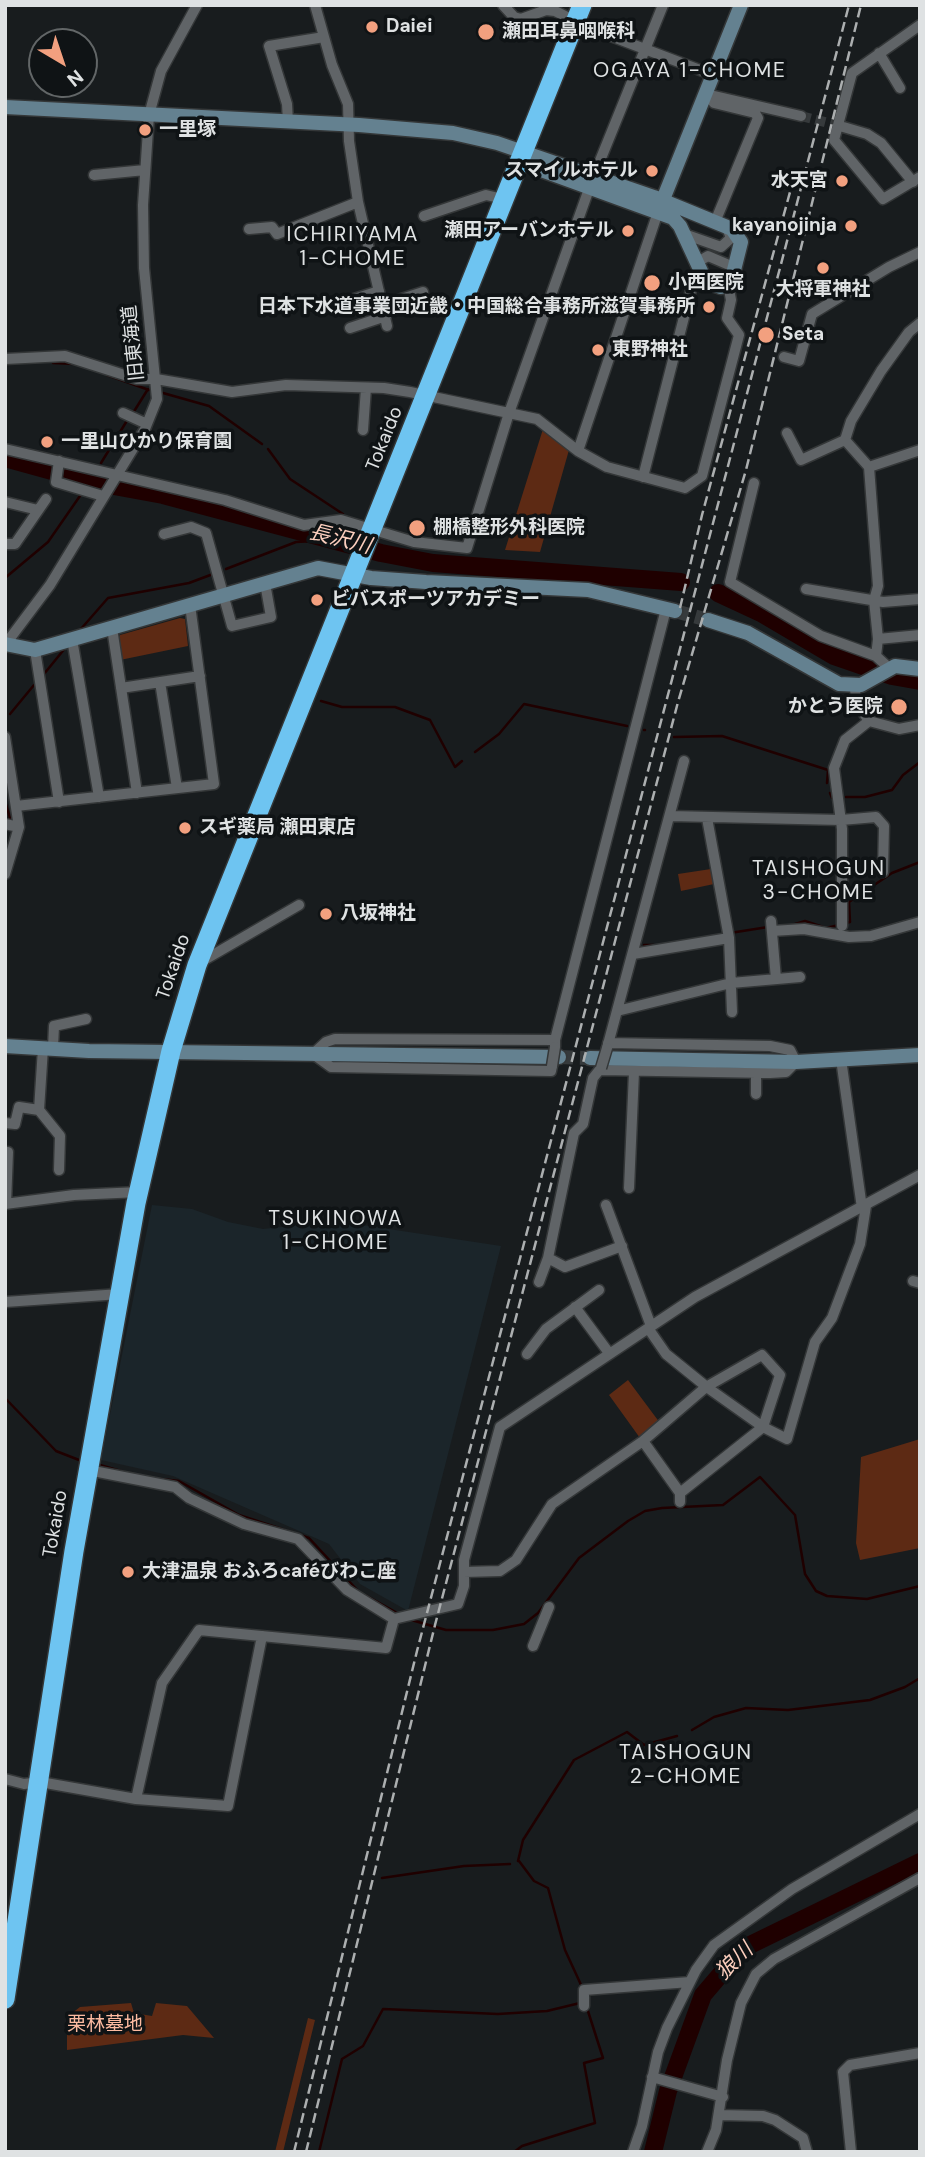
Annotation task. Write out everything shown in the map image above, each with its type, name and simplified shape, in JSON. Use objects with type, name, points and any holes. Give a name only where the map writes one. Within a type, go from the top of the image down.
[{"type":"highway","name":"Tokaido","points":[[5,1999],[8,1949],[40,1782],[88,1470],[139,1192],[171,1051],[197,965],[579,13]]},
{"type":"street","name":"旧東海道","points":[[5,644],[50,585],[147,424],[156,399],[144,268],[145,170],[149,115],[161,71],[197,5]]},
{"type":"street","points":[[315,5],[348,104],[358,202],[386,315]]},
{"type":"street","points":[[503,5],[514,17],[521,19],[546,10],[579,13],[645,49],[713,75]]},
{"type":"street","points":[[5,644],[35,650],[318,568],[365,551],[414,542],[467,548],[509,413],[591,183],[663,5]]},
{"type":"street","points":[[578,450],[660,207],[741,5]]},
{"type":"street","points":[[840,126],[867,134],[881,143],[916,179],[887,198],[881,198],[834,141],[852,73],[920,25]]},
{"type":"street","points":[[288,122],[287,104],[269,47],[324,37]]},
{"type":"street","points":[[879,54],[900,88]]},
{"type":"street","points":[[706,93],[801,116]]},
{"type":"street","points":[[706,93],[714,103],[755,113],[758,118],[720,224]]},
{"type":"street","points":[[5,107],[453,133],[498,143],[591,183],[720,224],[740,236],[736,268],[728,284],[731,300],[727,318],[739,335],[702,476],[685,488],[607,467],[578,450],[545,423],[410,392],[286,385],[232,392],[156,379],[137,379],[65,356],[5,359]]},
{"type":"street","points":[[94,175],[145,170]]},
{"type":"street","points":[[424,216],[486,195],[503,199]]},
{"type":"street","points":[[249,229],[272,227],[277,233],[358,202]]},
{"type":"street","points":[[660,207],[678,221],[699,269],[709,284],[721,287],[728,284]]},
{"type":"street","points":[[684,234],[721,247],[730,238],[720,224]]},
{"type":"street","points":[[784,357],[799,361],[813,314],[889,267],[920,252]]},
{"type":"street","points":[[643,477],[692,286],[699,269],[708,256],[736,268]]},
{"type":"street","points":[[351,300],[380,291]]},
{"type":"street","points":[[350,328],[386,315],[423,292]]},
{"type":"street","points":[[787,433],[801,460],[845,440],[851,421],[881,370],[909,332],[920,323]]},
{"type":"street","points":[[363,430],[366,388]]},
{"type":"street","points":[[123,414],[147,424]]},
{"type":"street","points":[[845,440],[869,467],[878,586],[874,600],[878,639],[876,656]]},
{"type":"street","points":[[5,449],[225,500],[304,525],[341,520],[365,551],[459,585],[588,590],[671,610],[612,817],[555,1053],[313,1054],[5,1046]]},
{"type":"street","points":[[869,467],[920,450]]},
{"type":"street","points":[[60,461],[56,482],[103,496]]},
{"type":"street","points":[[754,482],[730,582],[734,588],[821,636],[876,656],[889,667],[920,668]]},
{"type":"street","points":[[5,544],[15,544],[46,499]]},
{"type":"street","points":[[5,502],[38,510]]},
{"type":"street","points":[[164,534],[191,527],[206,533],[232,626],[271,617],[265,583]]},
{"type":"street","points":[[806,589],[874,600],[920,599]]},
{"type":"street","points":[[16,806],[214,784],[190,605]]},
{"type":"street","points":[[708,620],[748,633],[839,684],[855,687],[872,680],[889,667]]},
{"type":"street","points":[[112,628],[137,793]]},
{"type":"street","points":[[878,639],[920,635]]},
{"type":"street","points":[[72,639],[99,797]]},
{"type":"street","points":[[35,650],[59,802]]},
{"type":"street","points":[[121,688],[200,676]]},
{"type":"street","points":[[160,682],[177,788]]},
{"type":"street","points":[[855,687],[856,702],[869,721],[899,729],[920,725]]},
{"type":"street","points":[[842,922],[841,820],[834,776],[835,760],[850,734],[869,721]]},
{"type":"street","points":[[5,738],[19,827],[5,874]]},
{"type":"street","points":[[539,1282],[548,1258],[574,1133],[583,1125],[593,1078],[601,1069],[684,761]]},
{"type":"street","points":[[670,816],[841,820],[876,817],[884,826],[883,872]]},
{"type":"street","points":[[708,818],[729,934],[732,1012]]},
{"type":"street","points":[[5,824],[19,827]]},
{"type":"street","points":[[197,965],[299,905]]},
{"type":"street","points":[[776,979],[772,927],[804,929],[849,937],[871,936],[920,922]]},
{"type":"street","points":[[633,954],[729,934]]},
{"type":"street","points":[[617,1011],[731,984],[800,977]]},
{"type":"street","points":[[39,1110],[54,1026],[86,1019]]},
{"type":"street","points":[[608,1045],[770,1046],[790,1050],[796,1062]]},
{"type":"street","points":[[590,1058],[796,1062],[920,1055]]},
{"type":"street","points":[[606,1205],[650,1327],[666,1354],[706,1387],[763,1427],[788,1439],[807,1365],[816,1342],[832,1318],[860,1244],[864,1207],[841,1059]]},
{"type":"street","points":[[601,1069],[634,1072],[786,1072],[796,1062]]},
{"type":"street","points":[[629,1188],[634,1072]]},
{"type":"street","points":[[756,1073],[756,1094]]},
{"type":"street","points":[[5,1123],[15,1124],[19,1107],[39,1110],[60,1136],[59,1170]]},
{"type":"street","points":[[8,1152],[5,1203],[60,1202],[139,1192]]},
{"type":"street","points":[[88,1470],[175,1487],[189,1498],[244,1524],[298,1539],[347,1590],[398,1617],[458,1604],[464,1586],[464,1560],[500,1427],[695,1297],[920,1174]]},
{"type":"street","points":[[548,1258],[565,1267],[622,1246]]},
{"type":"street","points":[[527,1354],[545,1329],[599,1290]]},
{"type":"street","points":[[5,1302],[120,1294]]},
{"type":"street","points":[[575,1307],[609,1353]]},
{"type":"street","points":[[464,1572],[500,1571],[516,1560],[552,1504],[643,1441],[706,1387],[762,1355],[780,1375],[763,1427],[680,1498],[643,1441]]},
{"type":"street","points":[[533,1646],[549,1606]]},
{"type":"street","points":[[136,1799],[162,1683],[199,1630],[386,1648],[398,1617]]},
{"type":"street","points":[[5,1779],[24,1784],[40,1782],[136,1799],[228,1805],[262,1636]]},
{"type":"street","points":[[633,2152],[667,2028],[705,1956],[728,1934],[792,1889],[920,1814]]},
{"type":"street","points":[[707,2152],[719,2115],[727,2060],[741,2003],[756,1974],[774,1959],[920,1878]]},
{"type":"street","points":[[584,2006],[584,1990],[690,1982]]},
{"type":"street","points":[[851,2152],[843,2072],[850,2065],[920,2053]]},
{"type":"street","points":[[652,2077],[723,2097]]},
{"type":"street","points":[[719,2115],[763,2116],[775,2120],[803,2138],[807,2152]]},
{"type":"shaded area","points":[[152,1205],[192,1209],[228,1222],[263,1229],[336,1221],[501,1246],[408,1611],[360,1584],[329,1544],[173,1476],[101,1460]]},
{"type":"green space","points":[[543,429],[569,450],[540,552],[505,550]]},
{"type":"green space","points":[[180,618],[185,619],[188,646],[120,660],[117,640],[120,635]]},
{"type":"green space","points":[[711,869],[714,884],[681,891],[678,874]]},
{"type":"green space","points":[[628,1380],[660,1423],[640,1438],[609,1395]]},
{"type":"green space","points":[[920,1439],[920,1548],[860,1560],[856,1543],[861,1457]]},
{"type":"green space","name":"栗林墓地","points":[[131,2003],[134,2013],[152,2016],[156,2003],[187,2006],[214,2038],[183,2035],[67,2050],[67,2017],[80,2007]]},
{"type":"green space","points":[[308,2018],[315,2020],[283,2152],[275,2152]]},
{"type":"waterway","points":[[53,363],[75,364]]},
{"type":"waterway","points":[[107,375],[149,390]]},
{"type":"waterway","points":[[133,413],[148,389]]},
{"type":"waterway","points":[[163,393],[209,406],[262,444]]},
{"type":"waterway","points":[[101,463],[128,419]]},
{"type":"waterway","points":[[268,449],[290,479],[343,514]]},
{"type":"waterway","name":"長沢川","points":[[5,458],[92,482],[163,495],[381,553],[433,563],[681,582]]},
{"type":"waterway","name":"長沢川","points":[[85,487],[92,477]]},
{"type":"waterway","points":[[5,578],[48,542],[82,493]]},
{"type":"waterway","points":[[337,541],[340,528]]},
{"type":"waterway","points":[[226,569],[296,542],[334,540]]},
{"type":"waterway","points":[[80,630],[108,598],[189,583],[213,574]]},
{"type":"waterway","name":"長沢川","points":[[718,593],[761,613],[834,656],[892,676],[920,681]]},
{"type":"waterway","points":[[44,674],[66,647]]},
{"type":"waterway","points":[[10,714],[34,685]]},
{"type":"waterway","points":[[321,701],[342,707],[395,707],[430,720],[455,767],[462,761]]},
{"type":"waterway","points":[[475,752],[499,734],[524,704],[627,726]]},
{"type":"waterway","points":[[674,737],[722,736],[828,770],[827,783]]},
{"type":"waterway","points":[[846,797],[865,797],[892,790],[903,775],[920,762]]},
{"type":"waterway","points":[[830,793],[832,798]]},
{"type":"waterway","points":[[5,801],[10,818]]},
{"type":"waterway","points":[[846,923],[850,922],[849,902],[892,873],[920,862]]},
{"type":"waterway","points":[[792,925],[805,921],[826,928],[839,925]]},
{"type":"waterway","points":[[730,933],[768,927]]},
{"type":"waterway","points":[[644,945],[654,945]]},
{"type":"waterway","points":[[5,1398],[56,1451],[79,1460]]},
{"type":"waterway","points":[[100,1465],[124,1472]]},
{"type":"waterway","points":[[408,1619],[446,1630],[493,1630],[524,1624],[538,1613],[579,1558],[628,1521],[645,1511],[662,1508],[723,1505],[760,1477],[795,1515],[805,1574],[816,1591],[827,1596],[867,1599],[920,1586]]},
{"type":"waterway","points":[[161,1479],[179,1481],[239,1515],[309,1538],[359,1592]]},
{"type":"waterway","points":[[365,1595],[399,1614]]},
{"type":"waterway","points":[[692,1730],[714,1717],[746,1708],[788,1710],[870,1700],[905,1687],[920,1678]]},
{"type":"waterway","points":[[518,1861],[523,1840],[574,1760],[627,1732],[644,1745],[677,1736]]},
{"type":"waterway","points":[[519,1861],[534,1881],[548,1888],[565,1950],[582,1987]]},
{"type":"waterway","name":"狼川","points":[[653,2152],[668,2091],[703,1995],[732,1961],[750,1945],[920,1862]]},
{"type":"waterway","points":[[382,1878],[464,1866],[510,1864]]},
{"type":"waterway","points":[[319,2152],[342,2059],[363,2046],[383,2009],[498,2014],[547,2011],[580,2003]]},
{"type":"waterway","points":[[514,2152],[522,2146],[595,2123],[584,2063],[603,2058],[587,2008]]},
{"type":"tunnel","points":[[801,116],[840,126]]},
{"type":"tunnel","points":[[675,611],[708,620]]},
{"type":"tunnel","points":[[559,1057],[590,1058]]},
{"type":"railway","points":[[294,2152],[417,1651],[849,5]]},
{"type":"railway","points":[[306,2152],[435,1625],[678,702],[746,470],[861,5]]},
{"type":"railway","points":[[680,608],[702,515],[790,192]]},
{"type":"place","name":"Daiei","points":[[372,27]]},
{"type":"place","name":"瀬田耳鼻咽喉科","points":[[486,32]]},
{"type":"place","name":"一里塚","points":[[145,130]]},
{"type":"place","name":"スマイルホテル","points":[[652,171]]},
{"type":"place","name":"水天宮","points":[[842,181]]},
{"type":"place","name":"kayanojinja","points":[[851,226]]},
{"type":"place","name":"瀬田アーバンホテル","points":[[628,231]]},
{"type":"place","name":"大将軍神社","points":[[823,268]]},
{"type":"place","name":"小西医院","points":[[652,283]]},
{"type":"place","name":"日本下水道事業団近畿・中国総合事務所滋賀事務所","points":[[709,307]]},
{"type":"place","name":"Seta","points":[[766,335]]},
{"type":"place","name":"東野神社","points":[[598,350]]},
{"type":"place","name":"一里山ひかり保育園","points":[[47,442]]},
{"type":"place","name":"棚橋整形外科医院","points":[[417,528]]},
{"type":"place","name":"ビバスポーツアカデミー","points":[[317,600]]},
{"type":"place","name":"かとう医院","points":[[899,707]]},
{"type":"place","name":"スギ薬局 瀬田東店","points":[[185,828]]},
{"type":"place","name":"八坂神社","points":[[326,914]]},
{"type":"place","name":"大津温泉 おふろcaféびわこ座","points":[[128,1572]]},
{"type":"district","name":"OGAYA 1-CHOME","points":[[690,71]]},
{"type":"district","name":"ICHIRIYAMA 1-CHOME","points":[[353,247]]},
{"type":"district","name":"TAISHOGUN 3-CHOME","points":[[819,881]]},
{"type":"district","name":"TSUKINOWA 1-CHOME","points":[[336,1231]]},
{"type":"district","name":"TAISHOGUN 2-CHOME","points":[[686,1765]]}]
